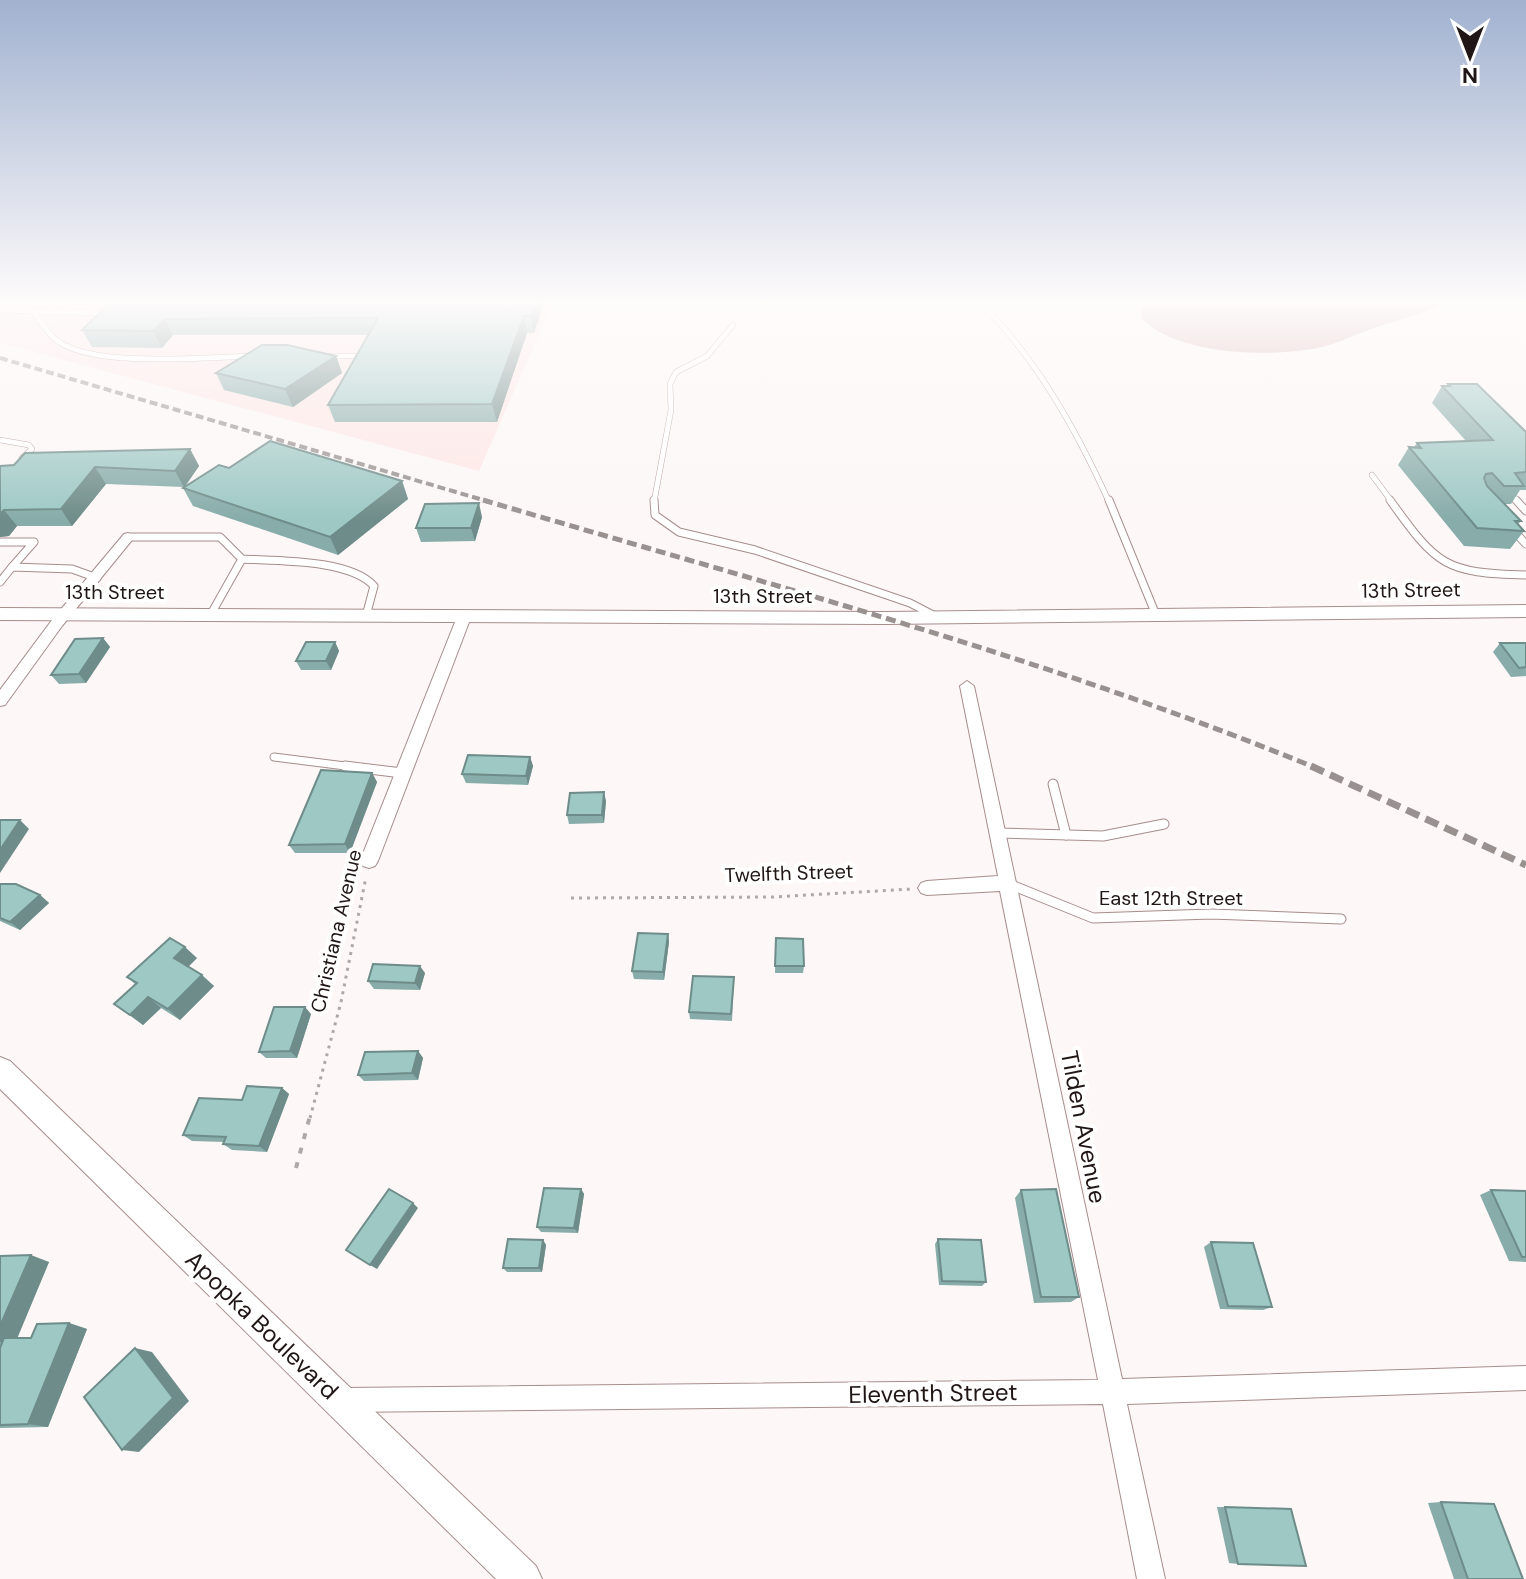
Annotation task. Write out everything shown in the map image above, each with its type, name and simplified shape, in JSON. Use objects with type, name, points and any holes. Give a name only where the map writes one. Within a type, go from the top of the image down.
[{"type":"street","points":[[0,701],[64,614],[128,537]]},
{"type":"street","name":"13th Street","points":[[0,614],[937,617],[1526,611]]},
{"type":"street","name":"Christiana Avenue","points":[[369,861],[402,773],[432,707],[464,617]]},
{"type":"street","name":"Tilden Avenue","points":[[967,686],[1151,1579]]},
{"type":"street","points":[[927,888],[1009,883]]},
{"type":"street","name":"Apopka Boulevard","points":[[0,1070],[523,1579]]},
{"type":"street","name":"Eleventh Street","points":[[339,1400],[1111,1392],[1526,1378]]},
{"type":"lane","points":[[675,374],[670,384],[671,410],[654,501],[655,515],[679,532],[755,550],[797,567],[910,603],[937,617]]},
{"type":"lane","points":[[1038,374],[1097,479],[1156,615]]},
{"type":"lane","points":[[0,440],[29,445],[32,449],[11,469]]},
{"type":"lane","points":[[1372,475],[1425,543],[1450,567],[1481,574],[1526,575]]},
{"type":"lane","points":[[1512,496],[1526,511]]},
{"type":"lane","points":[[1506,526],[1526,544]]},
{"type":"lane","points":[[1515,531],[1526,531]]},
{"type":"lane","points":[[128,537],[220,537],[242,559],[340,568],[373,583],[376,590],[366,616]]},
{"type":"lane","points":[[0,542],[34,542],[1,580]]},
{"type":"lane","points":[[211,614],[242,559]]},
{"type":"lane","points":[[12,567],[72,569],[97,578]]},
{"type":"lane","points":[[274,757],[402,773]]},
{"type":"lane","points":[[1053,784],[1066,835]]},
{"type":"lane","points":[[998,833],[1066,835],[1138,832],[1164,824]]},
{"type":"lane","name":"East 12th Street","points":[[1009,883],[1093,918],[1211,914],[1341,919]]},
{"type":"path","name":"Christiana Avenue","points":[[296,1168],[341,1002],[369,861]]},
{"type":"path","name":"Twelfth Street","points":[[571,898],[773,897],[927,888]]},
{"type":"shaded area","points":[[115,374],[522,374],[479,471]]},
{"type":"building","points":[[219,374],[309,374],[285,389]]},
{"type":"building","points":[[346,374],[503,374],[492,404],[328,405]]},
{"type":"building","points":[[1448,384],[1477,384],[1526,432],[1526,472],[1515,473],[1524,486],[1504,486],[1492,473],[1484,478],[1487,486],[1521,521],[1515,521],[1524,531],[1477,528],[1409,447],[1421,448],[1417,443],[1493,440],[1442,386],[1450,386]]},
{"type":"building","points":[[270,441],[402,481],[330,537],[183,488],[219,465],[229,468]]},
{"type":"building","points":[[190,449],[175,471],[95,467],[61,509],[4,510],[0,514],[0,466],[14,465],[25,453]]},
{"type":"building","points":[[479,503],[471,528],[416,528],[425,504]]},
{"type":"building","points":[[103,638],[79,674],[51,675],[75,639]]},
{"type":"building","points":[[306,642],[335,642],[326,661],[296,661]]},
{"type":"building","points":[[1500,643],[1526,643],[1526,667],[1519,668]]},
{"type":"building","points":[[468,755],[530,757],[526,776],[462,774]]},
{"type":"building","points":[[321,770],[372,773],[345,844],[289,845]]},
{"type":"building","points":[[604,792],[602,815],[567,815],[570,793]]},
{"type":"building","points":[[0,820],[20,820],[0,850]]},
{"type":"building","points":[[0,884],[16,884],[40,895],[10,922],[0,918]]},
{"type":"building","points":[[638,933],[668,934],[663,972],[632,971]]},
{"type":"building","points":[[170,938],[185,947],[174,958],[202,975],[168,1009],[148,997],[130,1015],[114,1004],[137,983],[127,977]]},
{"type":"building","points":[[776,938],[803,939],[804,966],[775,966]]},
{"type":"building","points":[[373,964],[420,966],[415,983],[368,981]]},
{"type":"building","points":[[693,976],[734,977],[731,1014],[689,1012]]},
{"type":"building","points":[[274,1007],[305,1007],[290,1051],[259,1052]]},
{"type":"building","points":[[418,1051],[412,1073],[358,1075],[365,1052]]},
{"type":"building","points":[[247,1086],[282,1088],[259,1146],[223,1144],[226,1137],[183,1135],[199,1098],[242,1100]]},
{"type":"building","points":[[544,1188],[581,1189],[574,1228],[537,1227]]},
{"type":"building","points":[[389,1189],[413,1203],[370,1265],[346,1250]]},
{"type":"building","points":[[1056,1189],[1079,1297],[1041,1297],[1021,1190]]},
{"type":"building","points":[[1491,1190],[1526,1191],[1526,1257],[1522,1257]]},
{"type":"building","points":[[508,1239],[543,1240],[539,1268],[503,1268]]},
{"type":"building","points":[[938,1239],[981,1240],[986,1282],[942,1281]]},
{"type":"building","points":[[1211,1242],[1253,1243],[1272,1307],[1228,1306]]},
{"type":"building","points":[[31,1255],[0,1326],[0,1256]]},
{"type":"building","points":[[69,1323],[28,1424],[0,1425],[0,1348],[4,1338],[31,1338],[37,1324]]},
{"type":"building","points":[[135,1348],[173,1398],[122,1450],[84,1397]]},
{"type":"building","points":[[1441,1502],[1494,1504],[1523,1579],[1468,1579]]},
{"type":"building","points":[[1225,1507],[1291,1509],[1306,1566],[1238,1564]]},
{"type":"railway","points":[[53,374],[490,502]]},
{"type":"railway","points":[[483,500],[1008,656],[1214,728],[1312,766]]},
{"type":"railway","points":[[1312,766],[1316,768]]},
{"type":"railway","points":[[1312,766],[1526,865]]}]
